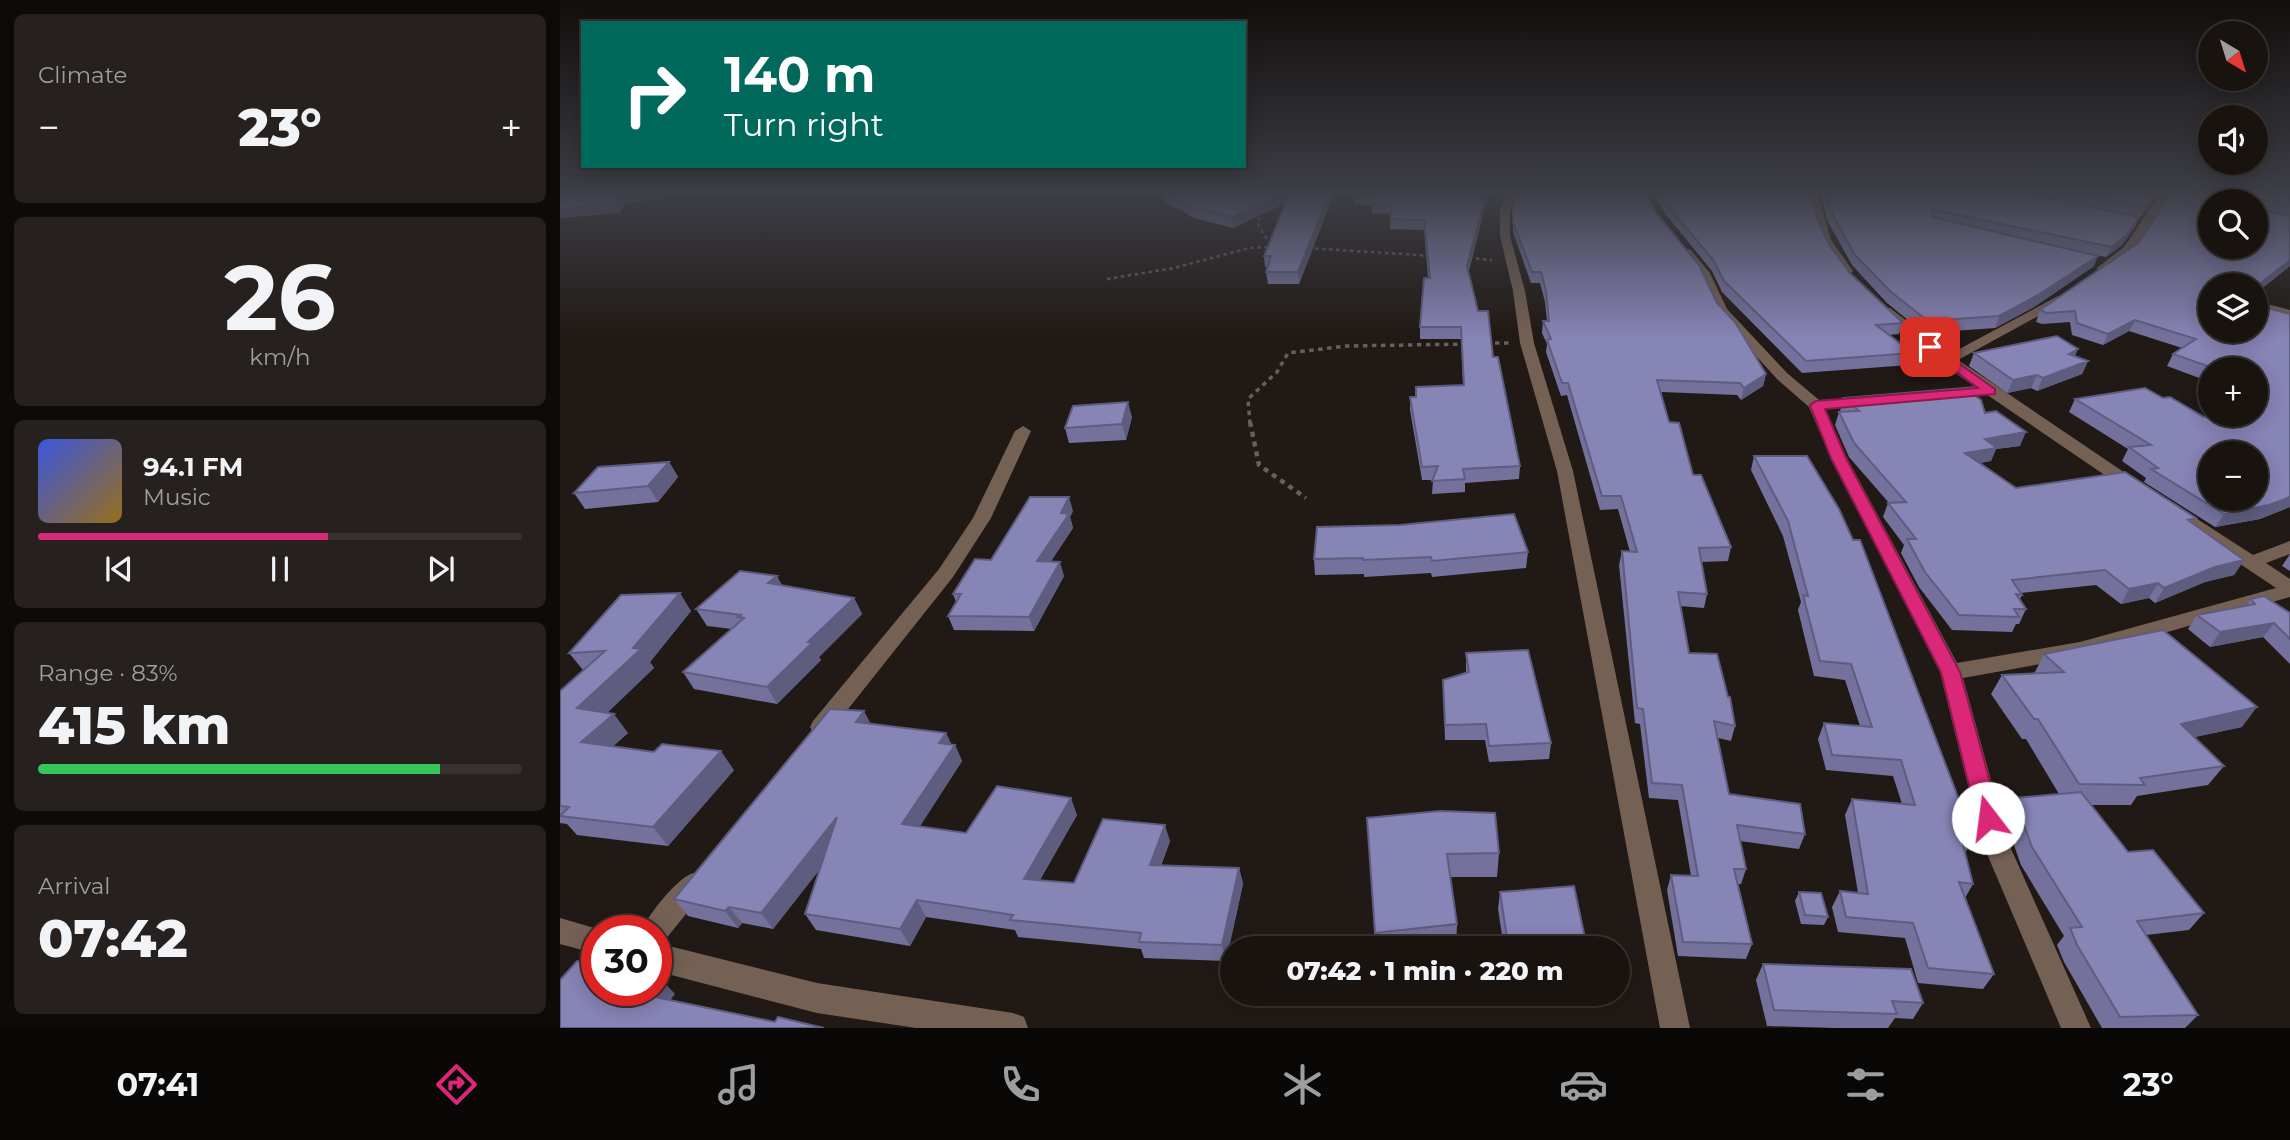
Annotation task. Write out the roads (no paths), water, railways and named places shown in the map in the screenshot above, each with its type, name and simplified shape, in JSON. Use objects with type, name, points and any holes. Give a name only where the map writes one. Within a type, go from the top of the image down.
[{"type":"street","points":[[1506,242],[1519,291],[1527,343],[1565,471],[1675,1028]]},
{"type":"street","points":[[1827,242],[1839,264],[1855,281]]},
{"type":"street","points":[[2090,278],[2103,263],[2128,249],[2132,242]]},
{"type":"street","points":[[1681,245],[1704,273],[1721,310],[1782,376],[1816,405],[1839,458],[1951,672],[1995,842],[2076,1028]]},
{"type":"street","points":[[1947,361],[2039,312],[2070,292]]},
{"type":"street","points":[[1871,298],[1947,361],[2151,497]]},
{"type":"street","points":[[2268,308],[2290,314]]},
{"type":"street","points":[[1964,394],[1990,391]]},
{"type":"street","points":[[1816,405],[1883,400]]},
{"type":"street","points":[[812,738],[946,573],[982,518],[1023,431]]},
{"type":"street","points":[[2174,512],[2290,589]]},
{"type":"street","points":[[2252,562],[2290,547]]},
{"type":"street","points":[[1951,672],[2011,666],[2164,627],[2290,589]]},
{"type":"street","points":[[668,915],[707,867]]},
{"type":"street","points":[[560,931],[581,937]]},
{"type":"street","points":[[672,961],[817,998],[1013,1028]]}]
